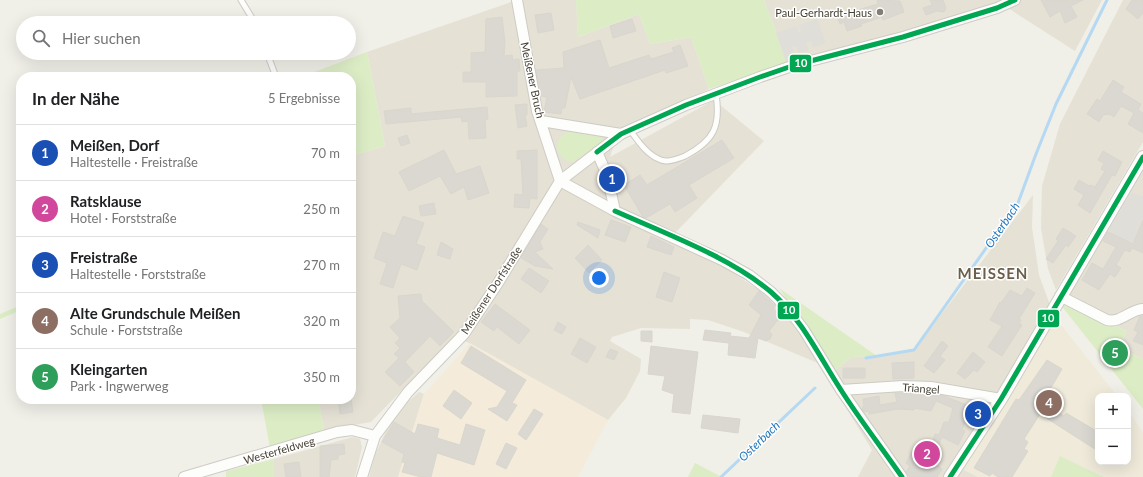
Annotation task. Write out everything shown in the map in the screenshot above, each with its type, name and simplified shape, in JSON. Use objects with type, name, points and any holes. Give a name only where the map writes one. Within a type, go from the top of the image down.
[{"type":"street","name":"Meißener Bruch","points":[[517,0],[537,111],[560,181]]},
{"type":"street","name":"Meißener Dorfstraße","points":[[362,477],[375,436],[408,392],[464,334],[498,283],[560,181],[597,152],[626,132],[716,94],[795,66],[903,38],[997,8],[1015,0]]},
{"type":"street","points":[[541,121],[626,132]]},
{"type":"street","points":[[597,152],[607,175],[615,211]]},
{"type":"street","points":[[950,477],[1001,399],[1060,296],[1143,157]]},
{"type":"street","points":[[560,181],[615,211],[722,260],[749,275],[771,292],[789,310],[804,330],[841,390],[902,477]]},
{"type":"street","points":[[1060,296],[1107,320],[1112,321],[1121,319],[1137,310],[1143,309]]},
{"type":"street","name":"Triangel","points":[[841,390],[903,386],[931,387],[1001,399]]},
{"type":"street","name":"Westerfeldweg","points":[[184,477],[337,432],[352,430],[375,436]]},
{"type":"lane","points":[[241,0],[251,16]]},
{"type":"lane","points":[[270,60],[274,72]]},
{"type":"lane","points":[[626,132],[646,150],[661,160],[670,161],[682,158],[706,142],[714,131],[718,107],[716,94]]},
{"type":"shaded area","points":[[517,0],[576,0],[578,37],[639,14],[650,44],[691,37],[709,89],[618,133],[610,157],[714,100],[764,141],[675,233],[785,308],[820,364],[744,332],[708,320],[690,319],[690,329],[641,328],[612,337],[610,341],[641,359],[640,371],[626,398],[608,420],[456,336],[430,365],[407,385],[371,422],[324,430],[319,404],[356,404],[356,155],[385,146],[367,52]]},
{"type":"shaded area","points":[[764,0],[1102,0],[1075,51],[1008,8],[788,64]]},
{"type":"shaded area","points":[[1123,0],[1143,0],[1143,142],[1056,290],[1048,269],[1041,228],[1042,186],[1060,124]]},
{"type":"shaded area","points":[[817,19],[826,43],[813,48],[811,41],[806,43],[809,50],[799,53],[796,46],[792,47],[795,58],[786,62],[776,33],[796,26],[799,33],[801,32],[799,25]]},
{"type":"shaded area","points":[[1143,166],[1143,359],[1119,348],[1127,331],[1062,303]]},
{"type":"shaded area","points":[[1131,193],[1143,196],[1143,222],[1133,244],[1108,232]]},
{"type":"shaded area","points":[[1033,195],[1032,227],[1039,275],[1054,316],[960,468],[978,477],[858,477],[872,450],[827,377],[851,357],[877,356],[914,350]]},
{"type":"shaded area","points":[[1054,316],[1115,393],[1095,393],[1095,465],[1131,465],[1131,415],[1143,433],[1143,477],[978,477],[960,468]]},
{"type":"shaded area","points":[[470,343],[608,420],[578,477],[398,477],[424,394]]},
{"type":"shaded area","points":[[419,392],[424,394],[398,477],[369,477],[375,455],[390,422],[398,410]]},
{"type":"shaded area","points":[[353,437],[360,439],[362,447],[355,477],[274,477],[274,459]]},
{"type":"green space","points":[[576,0],[764,0],[788,64],[709,89],[691,37],[650,44],[639,14],[578,37]]},
{"type":"green space","points":[[367,52],[385,146],[356,155],[356,72],[314,72],[346,60],[356,60],[356,56]]},
{"type":"green space","points":[[572,131],[602,136],[603,142],[573,162],[566,160],[559,152],[558,142],[565,134]]},
{"type":"green space","points":[[779,288],[877,356],[851,357],[834,371]]},
{"type":"green space","points":[[1062,303],[1127,331],[1119,348],[1143,359],[1143,409],[1131,393],[1060,304]]},
{"type":"green space","points":[[16,307],[16,312],[0,319],[0,314]]},
{"type":"green space","points":[[262,404],[319,404],[324,430],[270,448]]},
{"type":"green space","points":[[1060,456],[1104,477],[1051,477]]},
{"type":"green space","points":[[274,459],[274,477],[226,477],[226,471]]},
{"type":"green space","points":[[695,463],[720,476],[721,477],[688,477]]},
{"type":"building","name":"Paul-Gerhardt-Haus","points":[[877,0],[900,1],[904,12],[883,20],[882,17],[861,24],[862,26],[847,31],[844,22],[840,24],[837,16],[878,4]]},
{"type":"building","points":[[930,0],[943,0],[946,8],[944,12],[937,11],[926,15],[923,8],[932,5]]},
{"type":"building","points":[[1041,0],[1083,0],[1071,6],[1077,17],[1065,23],[1060,11],[1050,17]]},
{"type":"building","points":[[1132,0],[1143,0],[1143,13],[1138,19],[1126,9]]},
{"type":"building","points":[[551,13],[554,30],[538,33],[535,15]]},
{"type":"building","points":[[502,17],[505,42],[504,56],[512,55],[513,60],[519,59],[520,71],[517,71],[517,96],[486,97],[486,82],[463,82],[463,72],[471,72],[471,53],[485,52],[486,19]]},
{"type":"building","points":[[632,19],[636,31],[613,38],[610,26]]},
{"type":"building","points":[[600,40],[609,68],[649,55],[651,59],[674,52],[672,48],[680,45],[688,66],[666,73],[665,70],[580,99],[571,77],[565,108],[562,108],[561,114],[544,112],[547,97],[541,96],[536,70],[564,68],[563,52]]},
{"type":"building","points":[[1113,80],[1124,87],[1121,92],[1141,104],[1138,110],[1143,113],[1143,133],[1128,124],[1134,113],[1121,106],[1114,117],[1109,114],[1103,115],[1099,122],[1087,114],[1097,99],[1100,101]]},
{"type":"building","points":[[527,104],[527,115],[525,115],[527,126],[518,128],[515,105]]},
{"type":"building","points":[[487,107],[488,119],[485,120],[486,138],[469,139],[468,121],[462,122],[461,117],[386,124],[384,111],[411,108],[411,114]]},
{"type":"building","points":[[407,135],[410,143],[401,146],[398,138]]},
{"type":"building","points":[[722,140],[734,158],[689,185],[697,198],[675,212],[670,204],[646,218],[643,217],[624,185],[640,175],[647,185]]},
{"type":"building","points":[[444,150],[456,174],[480,166],[489,193],[468,200],[464,187],[451,194],[440,176],[409,191],[399,172]]},
{"type":"building","points":[[537,150],[537,199],[530,198],[529,208],[514,207],[515,194],[523,195],[521,159],[517,159],[517,151]]},
{"type":"building","points":[[1103,151],[1122,162],[1115,176],[1112,175],[1090,213],[1078,205],[1084,195],[1074,189],[1079,180],[1089,186],[1091,185],[1095,187],[1105,171],[1101,169],[1104,163],[1098,160]]},
{"type":"building","points":[[434,203],[436,214],[421,216],[419,206]]},
{"type":"building","points":[[403,216],[424,223],[416,244],[425,247],[417,270],[401,264],[393,288],[380,284],[387,263],[374,258],[383,232],[395,236]]},
{"type":"building","points":[[611,220],[631,227],[625,242],[605,235]]},
{"type":"building","points":[[1143,220],[1143,253],[1132,248],[1130,252],[1125,250],[1116,265],[1121,268],[1115,277],[1110,274],[1099,290],[1082,280],[1092,263],[1103,269],[1116,247],[1103,241],[1108,232],[1133,244]]},
{"type":"building","points":[[578,222],[600,230],[598,238],[577,225]]},
{"type":"building","points":[[541,224],[548,229],[540,242],[543,249],[535,252],[553,269],[535,266],[521,258]]},
{"type":"building","points":[[1063,228],[1076,236],[1068,247],[1066,245],[1053,263],[1046,259],[1058,241],[1056,239]]},
{"type":"building","points":[[651,236],[674,247],[671,255],[647,247]]},
{"type":"building","points":[[441,242],[453,249],[450,259],[437,255]]},
{"type":"building","points":[[588,245],[602,260],[589,273],[575,258]]},
{"type":"building","points":[[529,268],[549,281],[541,293],[521,279]]},
{"type":"building","points":[[664,272],[680,278],[672,302],[656,297]]},
{"type":"building","points":[[1027,288],[1035,293],[1019,319],[1021,320],[1019,323],[1022,325],[1002,356],[988,347],[1002,326],[990,320],[1000,302],[1001,303],[1010,290],[1022,296]]},
{"type":"building","points":[[759,291],[775,306],[773,309],[781,316],[769,331],[772,334],[770,339],[766,341],[758,338],[755,358],[728,355],[729,343],[703,340],[705,330],[731,333],[730,336],[749,338],[761,315],[749,305]]},
{"type":"building","points":[[421,294],[422,301],[454,332],[440,346],[430,336],[405,362],[414,372],[400,386],[385,372],[399,358],[394,354],[400,348],[395,343],[400,338],[390,327],[400,318],[398,296]]},
{"type":"building","points":[[495,304],[530,330],[519,344],[497,327],[494,331],[481,322]]},
{"type":"building","points":[[1140,316],[1143,316],[1143,345],[1133,341],[1138,332],[1134,330]]},
{"type":"building","points":[[558,322],[566,327],[562,334],[554,330]]},
{"type":"building","points":[[641,331],[652,331],[652,342],[641,341]]},
{"type":"building","points":[[580,338],[596,347],[587,363],[571,354]]},
{"type":"building","points":[[942,341],[948,346],[940,356],[945,360],[934,373],[924,366]]},
{"type":"building","points":[[471,346],[526,380],[512,403],[517,405],[507,421],[488,409],[497,407],[507,391],[461,363]]},
{"type":"building","points":[[651,346],[698,352],[690,414],[672,412],[674,394],[662,390],[665,376],[648,374]]},
{"type":"building","points":[[610,349],[618,352],[614,360],[606,357]]},
{"type":"building","points":[[973,352],[985,362],[977,372],[974,370],[965,379],[957,373]]},
{"type":"building","points":[[1047,360],[1062,369],[1042,403],[1064,416],[1066,413],[1095,430],[1095,449],[1040,414],[1024,439],[1028,442],[1024,449],[1028,451],[1012,477],[998,477],[992,473],[990,476],[974,468],[1016,399],[1019,400]]},
{"type":"building","points":[[914,362],[914,378],[893,379],[892,363]]},
{"type":"building","points":[[843,368],[865,368],[865,378],[843,378]]},
{"type":"building","points":[[454,390],[472,403],[461,419],[443,406]]},
{"type":"building","points":[[895,393],[930,393],[944,396],[969,406],[967,411],[969,412],[962,430],[965,431],[958,445],[942,437],[932,460],[942,469],[937,477],[910,477],[906,472],[910,466],[906,463],[912,451],[918,445],[930,449],[935,434],[939,435],[944,422],[949,422],[953,408],[936,401],[931,411],[914,408],[914,410],[898,409],[869,414],[869,411],[864,412],[862,409],[864,405],[863,399],[879,396],[880,405],[897,402]]},
{"type":"building","points":[[339,404],[352,404],[353,412],[340,414]]},
{"type":"building","points":[[534,409],[543,414],[526,440],[518,434]]},
{"type":"building","points":[[703,415],[740,419],[738,433],[701,428]]},
{"type":"building","points":[[394,422],[415,434],[418,424],[439,429],[437,438],[460,445],[466,424],[485,430],[474,465],[437,453],[431,477],[421,477],[402,472],[405,463],[402,462],[404,454],[382,442]]},
{"type":"building","points":[[506,443],[517,448],[506,469],[496,464]]},
{"type":"building","points":[[344,444],[345,454],[338,455],[338,459],[331,460],[329,477],[320,477],[320,446]]},
{"type":"building","points":[[299,462],[301,477],[286,477],[284,464]]},
{"type":"waterway","name":"Osterbach","points":[[866,358],[914,350],[1018,203],[1056,104],[1107,0]]},
{"type":"waterway","name":"Osterbach","points":[[721,477],[815,388]]},
{"type":"transit line","name":"10","points":[[597,152],[621,134],[686,105],[760,77],[795,65],[903,37],[997,8],[1015,0]]},
{"type":"transit line","name":"10","points":[[950,477],[1001,399],[1143,157]]},
{"type":"transit line","name":"10","points":[[615,211],[717,257],[755,279],[771,292],[801,326],[848,401],[902,477]]},
{"type":"place","name":"Paul-Gerhardt-Haus","points":[[880,12]]},
{"type":"place","name":"Meißen, Dorf","points":[[612,179]]},
{"type":"place","name":"Kleingarten","points":[[1115,353]]},
{"type":"place","name":"Alte Grundschule Meißen","points":[[1049,403]]},
{"type":"place","name":"Freistraße","points":[[978,414]]},
{"type":"place","name":"Ratsklause","points":[[927,454]]},
{"type":"district","name":"MEISSEN","points":[[993,273]]}]
